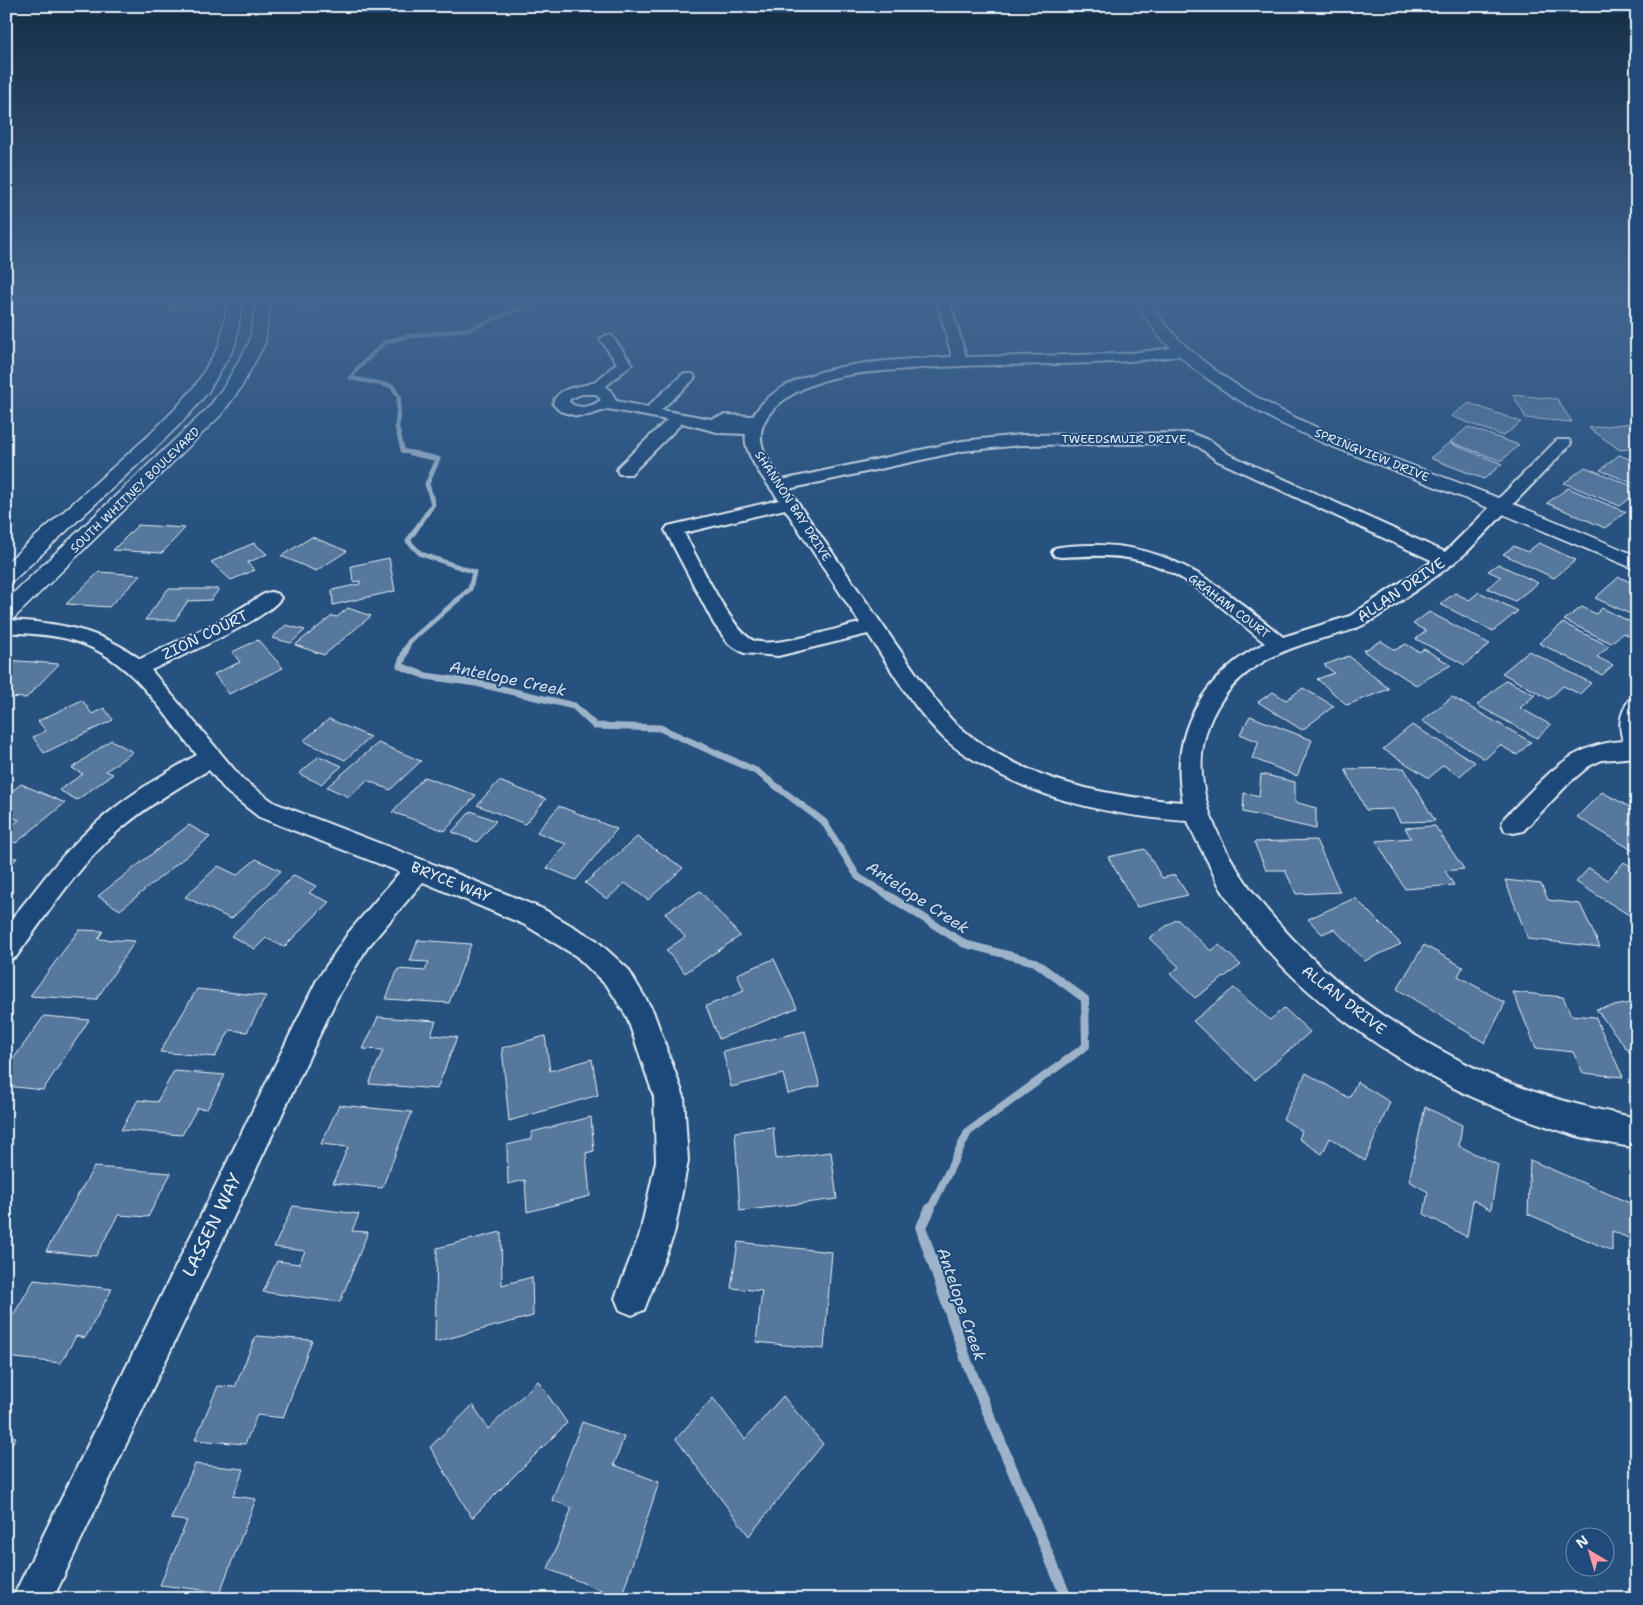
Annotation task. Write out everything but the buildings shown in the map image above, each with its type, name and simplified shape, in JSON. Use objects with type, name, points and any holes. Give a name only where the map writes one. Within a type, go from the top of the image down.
[{"type":"street","name":"SOUTH WHITNEY BOULEVARD","points":[[6,575],[155,439],[182,412],[202,388],[210,374]]},
{"type":"street","name":"SOUTH WHITNEY BOULEVARD","points":[[6,613],[215,411],[240,374]]},
{"type":"street","points":[[593,389],[612,374]]},
{"type":"street","points":[[606,404],[712,424],[725,420],[756,426],[764,411],[788,390],[818,378],[839,374]]},
{"type":"street","name":"SPRINGVIEW DRIVE","points":[[1213,374],[1228,385],[1304,427],[1501,506],[1637,564]]},
{"type":"street","points":[[649,413],[688,377]]},
{"type":"street","points":[[593,389],[608,395],[609,400],[606,404],[600,408],[581,412],[572,411],[561,404],[561,400],[571,392],[593,389]]},
{"type":"street","points":[[625,470],[678,418]]},
{"type":"street","name":"SHANNON BAY DRIVE","points":[[756,426],[753,438],[756,450],[778,486],[921,697],[941,723],[970,746],[1007,770],[1048,787],[1093,801],[1153,810],[1196,812]]},
{"type":"street","name":"TWEEDSMUIR DRIVE","points":[[778,486],[952,448],[991,442],[1190,438],[1205,444],[1222,457],[1308,498],[1389,532],[1447,560]]},
{"type":"street","name":"ALLAN DRIVE","points":[[1564,442],[1447,560],[1380,606],[1351,623],[1279,644],[1254,657],[1233,673],[1214,695],[1201,719],[1192,746],[1191,779],[1196,812],[1228,882],[1256,920],[1289,956],[1330,992],[1385,1032],[1443,1068],[1501,1096],[1554,1115],[1637,1133]]},
{"type":"street","points":[[790,503],[674,530],[724,624],[736,639],[751,648],[778,649],[873,626]]},
{"type":"street","name":"GRAHAM COURT","points":[[1061,552],[1125,552],[1148,556],[1175,567],[1196,580],[1279,644]]},
{"type":"street","name":"ZION COURT","points":[[138,668],[230,624],[252,612],[271,598]]},
{"type":"street","name":"BRYCE WAY","points":[[6,626],[60,630],[103,643],[122,654],[138,668],[235,786],[267,810],[419,869],[534,917],[586,948],[618,978],[639,1011],[669,1097],[672,1161],[657,1234],[632,1298]]},
{"type":"street","points":[[1514,824],[1576,764],[1592,754],[1614,750],[1637,749],[1630,728],[1632,711],[1637,705]]},
{"type":"street","points":[[6,949],[71,864],[101,832],[131,807],[173,779],[211,758]]},
{"type":"street","name":"LASSEN WAY","points":[[32,1599],[327,989],[358,940],[419,869]]},
{"type":"waterway","name":"Antelope Creek","points":[[354,374],[351,378],[392,386],[399,397],[397,428],[403,451],[417,454]]},
{"type":"waterway","name":"Antelope Creek","points":[[406,650],[409,642],[470,589],[474,572],[421,554],[408,541],[433,504],[427,484],[438,459],[411,453]]},
{"type":"waterway","name":"Antelope Creek","points":[[406,649],[400,666],[426,676],[476,683],[574,706],[595,726],[660,728],[756,771],[824,822],[858,877],[891,897]]},
{"type":"waterway","name":"Antelope Creek","points":[[889,896],[965,944],[1035,962],[1085,999],[1086,1046],[968,1132],[930,1210]]},
{"type":"waterway","name":"Antelope Creek","points":[[930,1209],[921,1228],[968,1365],[1067,1599]]}]
